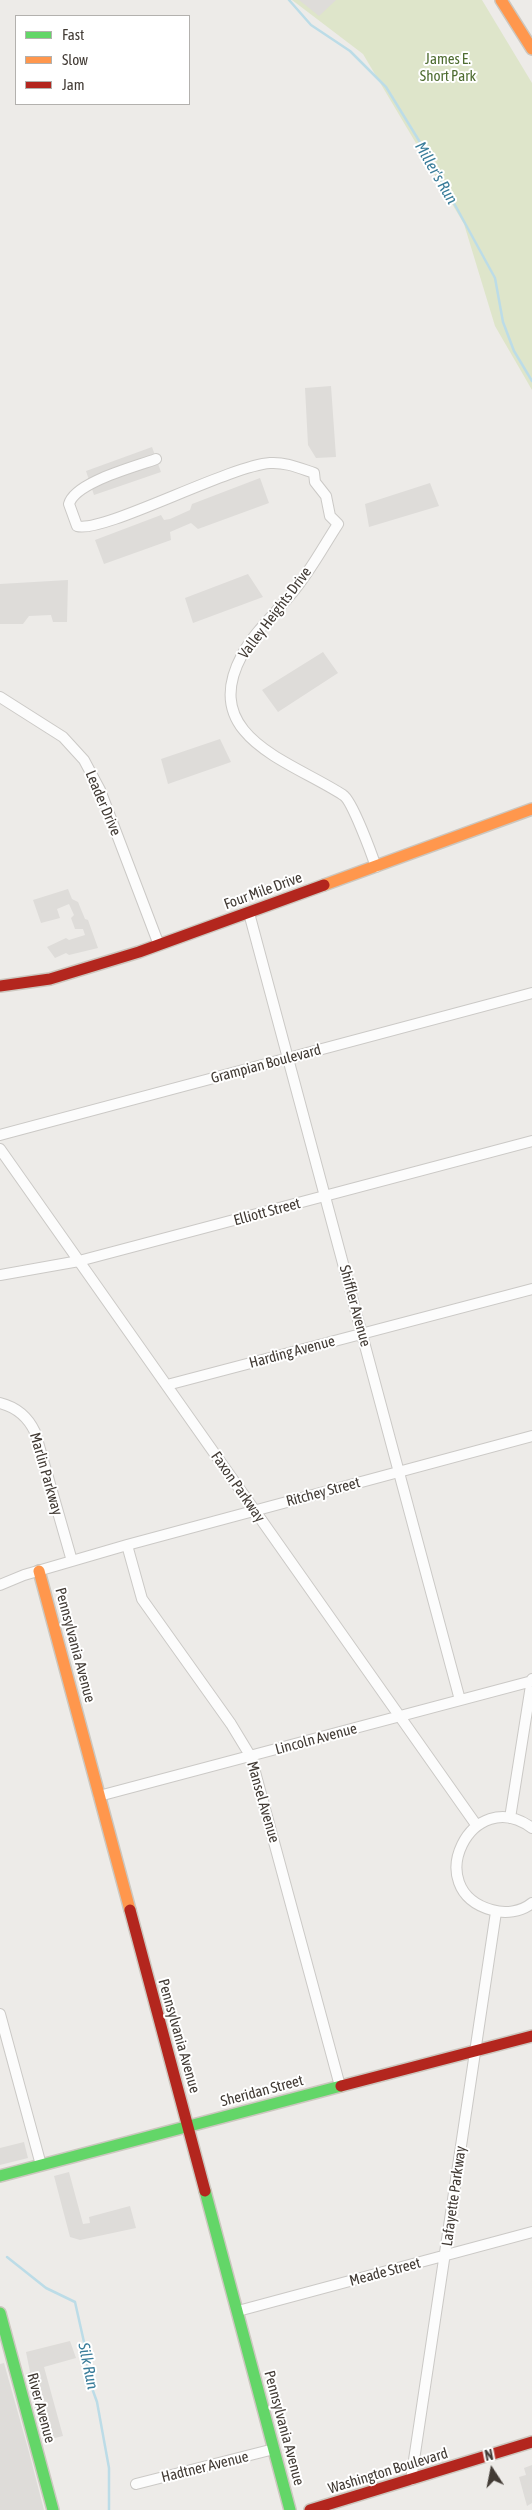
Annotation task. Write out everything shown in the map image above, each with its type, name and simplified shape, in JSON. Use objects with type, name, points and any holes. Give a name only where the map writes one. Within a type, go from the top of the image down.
[{"type":"street","points":[[501,0],[532,48]]},
{"type":"street","name":"Valley Heights Drive","points":[[156,460],[92,482],[76,493],[69,504],[77,526],[83,528],[111,519],[256,465],[284,463],[314,473],[315,482],[326,496],[330,516],[338,524],[294,591],[244,650],[232,677],[231,698],[236,717],[249,739],[271,755],[345,796],[366,840],[376,867]]},
{"type":"street","name":"Leader Drive","points":[[0,697],[63,737],[84,760],[100,790],[159,945]]},
{"type":"street","name":"Four Mile Drive","points":[[0,986],[73,973],[159,945],[532,809]]},
{"type":"street","name":"Shiffler Avenue","points":[[249,912],[460,1700]]},
{"type":"street","name":"Grampian Boulevard","points":[[0,1135],[532,992]]},
{"type":"street","name":"Elliott Street","points":[[0,1275],[79,1261],[532,1141]]},
{"type":"street","name":"Faxon Parkway","points":[[0,1149],[477,1826]]},
{"type":"street","name":"Harding Avenue","points":[[167,1385],[532,1289]]},
{"type":"street","name":"Marlin Parkway","points":[[0,1403],[16,1409],[25,1416],[35,1432],[72,1561]]},
{"type":"street","name":"Ritchey Street","points":[[0,1585],[15,1577],[128,1545],[532,1436]]},
{"type":"street","name":"Mansel Avenue","points":[[128,1545],[142,1599],[231,1724],[251,1756],[340,2086]]},
{"type":"street","name":"Pennsylvania Avenue","points":[[39,1571],[189,2126],[290,2510]]},
{"type":"street","points":[[510,1818],[532,1680]]},
{"type":"street","name":"Lincoln Avenue","points":[[99,1796],[532,1680]]},
{"type":"street","points":[[531,1905],[517,1910],[496,1912],[486,1909],[470,1898],[460,1882],[457,1872],[459,1849],[468,1833],[477,1826],[489,1820],[510,1818],[532,1828]]},
{"type":"street","name":"Lafayette Parkway","points":[[411,2480],[496,1912]]},
{"type":"street","points":[[0,2014],[41,2165]]},
{"type":"street","name":"Sheridan Street","points":[[0,2176],[476,2049],[532,2036]]},
{"type":"street","name":"Meade Street","points":[[238,2312],[532,2232]]},
{"type":"street","name":"River Avenue","points":[[0,2314],[52,2510]]},
{"type":"street","name":"Washington Boulevard","points":[[310,2510],[532,2442]]},
{"type":"street","name":"Hadtner Avenue","points":[[136,2484],[274,2449]]},
{"type":"green space","name":"James E. Short Park","points":[[292,0],[482,0],[532,83],[532,390],[495,326],[464,224],[363,54]]},
{"type":"shaded area","points":[[299,0],[336,0],[319,16]]},
{"type":"shaded area","points":[[331,386],[336,457],[316,458],[308,445],[305,388]]},
{"type":"shaded area","points":[[152,447],[161,472],[94,495],[86,471]]},
{"type":"shaded area","points":[[260,478],[269,503],[198,529],[191,523],[170,532],[171,540],[104,564],[95,540],[161,515],[164,520],[170,519],[190,510],[192,504]]},
{"type":"shaded area","points":[[430,483],[439,506],[369,527],[365,504]]},
{"type":"shaded area","points":[[248,574],[263,597],[193,623],[185,598]]},
{"type":"shaded area","points":[[68,580],[67,622],[53,622],[51,615],[29,616],[23,624],[0,624],[0,584]]},
{"type":"shaded area","points":[[323,652],[338,673],[278,712],[262,690]]},
{"type":"shaded area","points":[[220,739],[231,762],[168,784],[161,759]]},
{"type":"shaded area","points":[[68,889],[72,899],[78,902],[85,919],[88,920],[98,948],[69,955],[66,953],[55,958],[47,947],[66,938],[69,940],[85,935],[83,929],[75,929],[71,918],[74,915],[69,904],[57,909],[60,918],[41,923],[33,900]]},
{"type":"shaded area","points":[[24,2142],[28,2158],[0,2165],[0,2148]]},
{"type":"shaded area","points":[[69,2172],[83,2224],[90,2223],[89,2217],[130,2206],[136,2228],[80,2240],[70,2237],[54,2176]]},
{"type":"shaded area","points":[[70,2341],[76,2358],[44,2367],[63,2436],[43,2441],[26,2374],[30,2372],[26,2352]]},
{"type":"shaded area","points":[[4,2363],[44,2510],[0,2510],[0,2364]]},
{"type":"shaded area","points":[[532,2465],[532,2503],[527,2506],[519,2477],[526,2475],[524,2468]]},
{"type":"waterway","name":"Miller's Run","points":[[289,0],[311,25],[350,51],[386,87],[426,152],[495,278],[503,322],[514,351],[532,381]]},
{"type":"waterway","name":"Silk Run","points":[[7,2257],[46,2288],[75,2302],[86,2351],[88,2377],[97,2402],[109,2468],[109,2510]]},
{"type":"traffic: fast","points":[[0,2176],[341,2086]]},
{"type":"traffic: fast","points":[[205,2191],[290,2510]]},
{"type":"traffic: fast","points":[[0,2313],[53,2510]]},
{"type":"traffic: slow","points":[[501,0],[532,49]]},
{"type":"traffic: slow","points":[[324,885],[532,809]]},
{"type":"traffic: slow","points":[[39,1571],[130,1910]]},
{"type":"traffic: jam","points":[[0,986],[50,979],[139,952],[324,885]]},
{"type":"traffic: jam","points":[[130,1910],[205,2191]]},
{"type":"traffic: jam","points":[[341,2086],[532,2036]]},
{"type":"traffic: jam","points":[[310,2510],[532,2442]]}]
